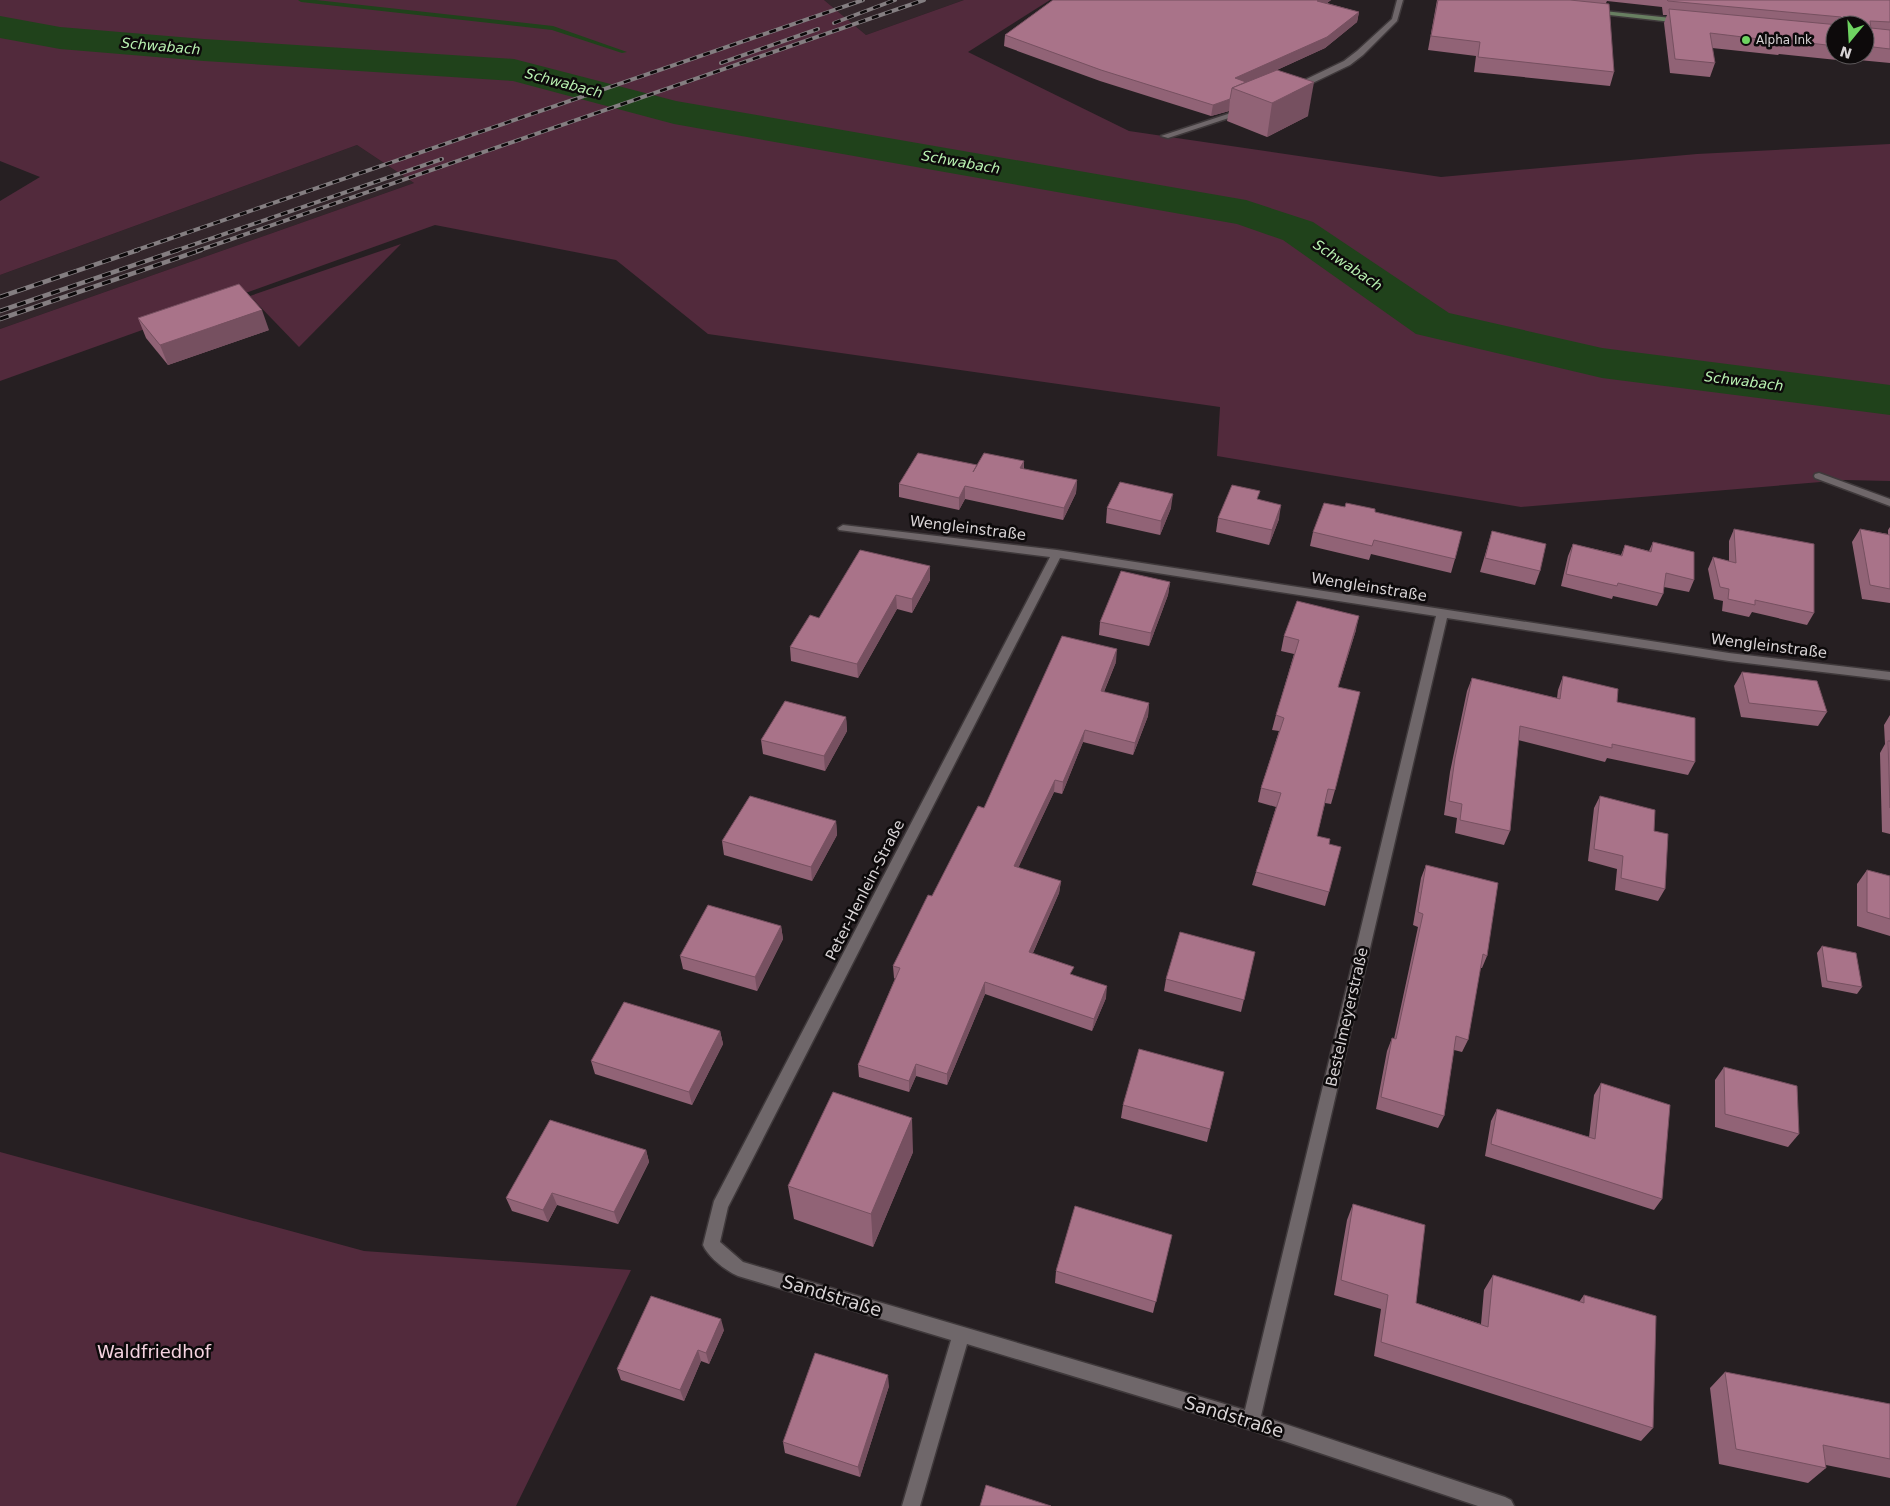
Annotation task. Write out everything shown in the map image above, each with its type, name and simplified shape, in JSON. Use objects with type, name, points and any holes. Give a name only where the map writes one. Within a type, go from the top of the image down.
[{"type":"main road","points":[[1587,12],[1691,22]]},
{"type":"street","points":[[1290,90],[1347,63],[1360,53],[1395,20],[1400,0]]},
{"type":"street","points":[[1165,136],[1249,109]]},
{"type":"street","points":[[1819,476],[1890,503]]},
{"type":"street","name":"Wengleinstraße","points":[[843,528],[1056,554],[1729,657],[1890,676]]},
{"type":"street","name":"Peter-Henlein-Straße","points":[[711,1245],[720,1206],[1056,554]]},
{"type":"street","name":"Bestelmeyerstraße","points":[[1251,1421],[1442,613]]},
{"type":"street","name":"Sandstraße","points":[[711,1245],[738,1268],[1251,1421],[1505,1506]]},
{"type":"street","points":[[911,1506],[961,1335]]},
{"type":"shaded area","points":[[824,0],[964,0],[866,35]]},
{"type":"shaded area","points":[[357,145],[414,183],[0,329],[0,275]]},
{"type":"green space","points":[[0,0],[824,0],[866,35],[964,0],[1050,0],[968,52],[1129,131],[1441,177],[1697,154],[1890,144],[1890,481],[1845,480],[1521,507],[1217,456],[1220,407],[708,334],[616,260],[435,225],[0,381],[0,329],[414,183],[357,145],[0,275],[0,201],[40,177],[0,161]]},
{"type":"green space","points":[[401,244],[299,347],[250,296]]},
{"type":"green space","name":"Waldfriedhof","points":[[0,1152],[364,1251],[631,1270],[516,1506],[0,1506]]},
{"type":"building","points":[[1053,0],[1318,0],[1359,12],[1327,37],[1235,78],[1246,82],[1232,88],[1230,99],[1213,105],[1101,70],[1005,35]]},
{"type":"building","points":[[1438,0],[1570,0],[1609,4],[1614,72],[1478,57],[1480,42],[1431,36]]},
{"type":"building","points":[[1890,0],[1890,22],[1875,21],[1875,15],[1825,16],[1668,1]]},
{"type":"building","points":[[1669,9],[1825,24],[1825,45],[1710,33],[1715,63],[1675,59]]},
{"type":"building","points":[[1875,28],[1890,30],[1890,49],[1875,47]]},
{"type":"building","points":[[1277,70],[1314,82],[1272,103],[1232,88]]},
{"type":"building","points":[[239,284],[262,310],[160,345],[138,318]]},
{"type":"building","points":[[918,453],[977,465],[973,472],[984,453],[1024,461],[1020,468],[1077,480],[1064,508],[965,486],[959,498],[899,484]]},
{"type":"building","points":[[1120,482],[1173,494],[1161,521],[1107,508]]},
{"type":"building","points":[[1232,485],[1260,491],[1257,499],[1281,505],[1272,530],[1218,518]]},
{"type":"building","points":[[1324,503],[1345,507],[1346,503],[1375,509],[1375,512],[1462,532],[1455,559],[1374,540],[1372,546],[1313,532]]},
{"type":"building","points":[[1734,529],[1814,544],[1814,613],[1755,600],[1755,605],[1728,599],[1729,589],[1720,587],[1713,557],[1736,563]]},
{"type":"building","points":[[1860,529],[1890,535],[1890,589],[1870,585]]},
{"type":"building","points":[[1492,531],[1546,544],[1540,571],[1485,558]]},
{"type":"building","points":[[1653,542],[1694,552],[1694,580],[1666,573],[1663,594],[1618,583],[1617,586],[1566,574],[1573,544],[1622,556],[1625,545],[1651,552]]},
{"type":"building","points":[[860,550],[930,566],[912,599],[896,595],[857,664],[790,647],[810,615],[819,618]]},
{"type":"building","points":[[1121,571],[1170,582],[1151,633],[1100,622]]},
{"type":"building","points":[[1297,601],[1359,616],[1338,687],[1360,692],[1335,790],[1328,789],[1317,836],[1330,839],[1329,844],[1341,847],[1329,892],[1256,872],[1281,793],[1261,788],[1284,718],[1276,715],[1299,640],[1284,636]]},
{"type":"building","points":[[1062,636],[1117,649],[1101,691],[1149,703],[1135,743],[1085,730],[1063,782],[1055,780],[1014,866],[1061,881],[1029,952],[1074,967],[1070,974],[1107,986],[1094,1019],[985,982],[947,1074],[916,1064],[909,1081],[858,1065],[900,968],[893,966],[928,895],[932,896],[978,806],[984,808]]},
{"type":"building","points":[[1742,672],[1817,681],[1827,712],[1749,703]]},
{"type":"building","points":[[1563,676],[1618,689],[1617,702],[1695,718],[1695,762],[1612,744],[1612,748],[1520,726],[1510,831],[1460,820],[1462,804],[1449,801],[1455,758],[1472,678],[1560,699]]},
{"type":"building","points":[[785,701],[846,717],[824,756],[761,740]]},
{"type":"building","points":[[1888,741],[1890,741],[1890,808]]},
{"type":"building","points":[[750,796],[836,821],[811,867],[722,841]]},
{"type":"building","points":[[1600,796],[1655,810],[1654,831],[1668,834],[1665,889],[1621,878],[1623,856],[1594,849]]},
{"type":"building","points":[[1426,865],[1498,883],[1487,956],[1483,954],[1468,1040],[1456,1036],[1444,1116],[1381,1097],[1392,1038],[1396,1039],[1423,914],[1418,912]]},
{"type":"building","points":[[1867,870],[1890,876],[1890,919],[1867,912]]},
{"type":"building","points":[[708,905],[781,926],[755,977],[680,956]]},
{"type":"building","points":[[1180,932],[1255,952],[1244,1000],[1166,979]]},
{"type":"building","points":[[1822,946],[1856,953],[1862,987],[1827,981]]},
{"type":"building","points":[[624,1002],[720,1031],[689,1092],[591,1061]]},
{"type":"building","points":[[1139,1049],[1224,1072],[1210,1129],[1123,1105]]},
{"type":"building","points":[[1724,1067],[1797,1086],[1799,1134],[1725,1114]]},
{"type":"building","points":[[1601,1083],[1670,1105],[1662,1199],[1491,1144],[1497,1109],[1595,1139]]},
{"type":"building","points":[[833,1092],[912,1118],[871,1214],[788,1186]]},
{"type":"building","points":[[550,1120],[646,1150],[614,1212],[552,1193],[543,1210],[506,1198]]},
{"type":"building","points":[[1353,1204],[1425,1225],[1416,1303],[1488,1327],[1493,1275],[1584,1303],[1584,1295],[1656,1316],[1653,1428],[1381,1342],[1388,1295],[1341,1280]]},
{"type":"building","points":[[1075,1206],[1172,1235],[1156,1302],[1056,1271]]},
{"type":"building","points":[[651,1296],[721,1319],[706,1353],[698,1350],[680,1390],[617,1369]]},
{"type":"building","points":[[815,1353],[888,1375],[858,1467],[783,1442]]},
{"type":"building","points":[[1725,1372],[1890,1404],[1890,1459],[1823,1445],[1826,1468],[1736,1449]]},
{"type":"building","points":[[986,1485],[1051,1506],[980,1506]]},
{"type":"waterway","points":[[301,0],[553,28],[624,52]]},
{"type":"waterway","name":"Schwabach","points":[[0,27],[60,38],[204,50],[514,70],[674,112],[1246,213],[1298,231],[1433,324],[1602,363],[1890,400]]},
{"type":"railway","points":[[134,251],[863,0]]},
{"type":"railway","points":[[834,23],[895,0]]},
{"type":"railway","points":[[197,251],[924,0]]},
{"type":"railway","points":[[721,63],[818,29]]},
{"type":"railway","points":[[175,251],[442,159]]},
{"type":"railway","points":[[0,297],[138,250]]},
{"type":"railway","points":[[0,311],[178,250]]},
{"type":"railway","points":[[0,319],[201,250]]},
{"type":"place","name":"Alpha Ink","points":[[1746,40]]}]
